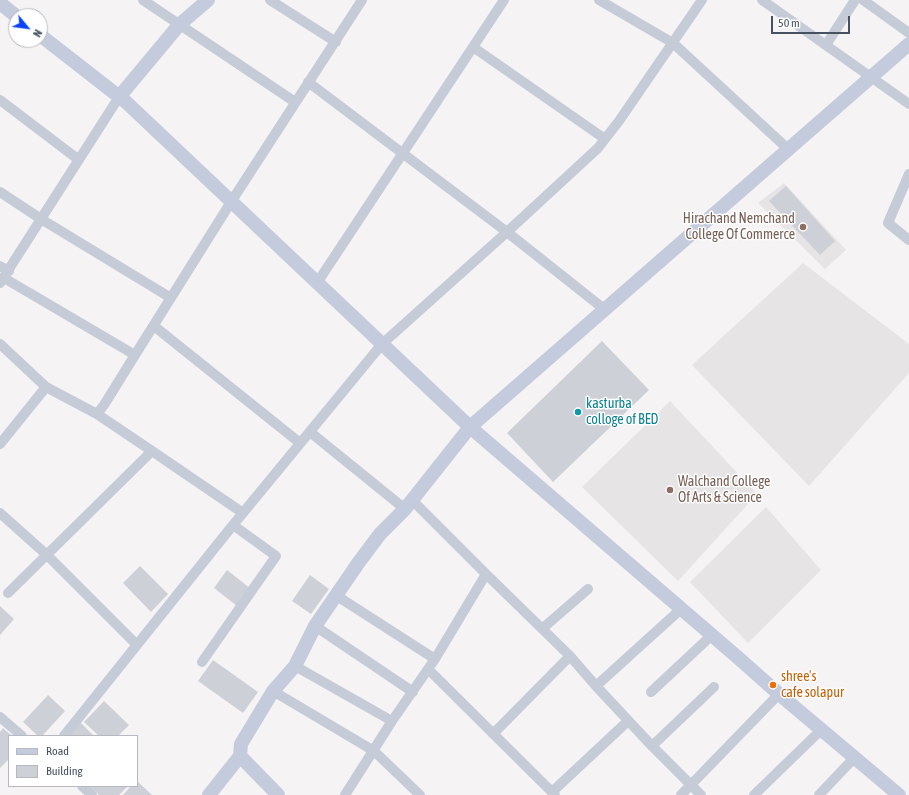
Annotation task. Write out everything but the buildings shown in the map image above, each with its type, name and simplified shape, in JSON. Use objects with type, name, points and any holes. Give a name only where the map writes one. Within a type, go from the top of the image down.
[{"type":"street","points":[[142,0],[296,102]]},
{"type":"street","points":[[135,356],[3,274],[42,219],[119,97],[179,25],[208,0]]},
{"type":"street","points":[[270,0],[336,42]]},
{"type":"street","points":[[97,414],[231,202],[362,0]]},
{"type":"street","points":[[317,283],[504,0]]},
{"type":"street","points":[[599,0],[673,43],[788,148]]},
{"type":"street","points":[[65,735],[233,525],[382,344],[598,148],[702,0]]},
{"type":"street","points":[[762,0],[909,104]]},
{"type":"street","points":[[826,45],[855,0]]},
{"type":"street","points":[[863,0],[909,33]]},
{"type":"street","points":[[0,3],[8,10]]},
{"type":"street","points":[[48,41],[119,97],[470,427],[893,793]]},
{"type":"street","points":[[209,795],[240,756],[241,744],[273,691],[295,666],[315,626],[359,562],[380,534],[408,504],[470,427],[909,44]]},
{"type":"street","points":[[473,47],[605,139]]},
{"type":"street","points":[[308,82],[507,232],[604,309]]},
{"type":"street","points":[[0,100],[79,160]]},
{"type":"street","points":[[909,174],[888,223],[909,240]]},
{"type":"street","points":[[0,192],[171,298]]},
{"type":"street","points":[[154,326],[300,443]]},
{"type":"street","points":[[0,344],[46,387],[97,414],[243,513]]},
{"type":"street","points":[[0,444],[46,387]]},
{"type":"street","points":[[310,432],[408,504],[486,574],[543,628],[628,721],[701,795]]},
{"type":"street","points":[[8,593],[152,452]]},
{"type":"street","points":[[0,513],[47,555],[137,645]]},
{"type":"street","points":[[202,662],[276,556],[233,525]]},
{"type":"street","points":[[344,795],[374,751],[392,721],[435,660],[486,574]]},
{"type":"street","points":[[543,628],[588,589]]},
{"type":"street","points":[[337,596],[435,660]]},
{"type":"street","points":[[596,686],[681,609]]},
{"type":"street","points":[[315,626],[413,692]]},
{"type":"street","points":[[651,692],[712,635]]},
{"type":"street","points":[[493,734],[570,656]]},
{"type":"street","points":[[295,666],[392,721]]},
{"type":"street","points":[[428,669],[553,793],[628,721]]},
{"type":"street","points":[[652,746],[714,687]]},
{"type":"street","points":[[273,691],[374,751],[420,795]]},
{"type":"street","points":[[681,795],[779,694]]},
{"type":"street","points":[[0,717],[21,735]]},
{"type":"street","points":[[754,795],[821,730]]},
{"type":"street","points":[[240,756],[278,795]]},
{"type":"street","points":[[819,795],[854,758]]},
{"type":"street","points":[[83,787],[92,795]]},
{"type":"shaded area","name":"Hirachand Nemchand College Of Commerce","points":[[784,183],[846,250],[825,269],[758,203]]},
{"type":"shaded area","points":[[803,263],[909,344],[909,373],[809,486],[692,365]]},
{"type":"shaded area","name":"Walchand College Of Arts & Science","points":[[670,401],[757,494],[678,581],[582,487]]},
{"type":"shaded area","points":[[766,507],[821,570],[748,643],[690,582]]},
{"type":"place","name":"Hirachand Nemchand College Of Commerce","points":[[803,227]]},
{"type":"place","name":"kasturba colloge of BED","points":[[578,412]]},
{"type":"place","name":"Walchand College Of Arts & Science","points":[[670,490]]},
{"type":"place","name":"shree's cafe solapur","points":[[773,685]]}]
